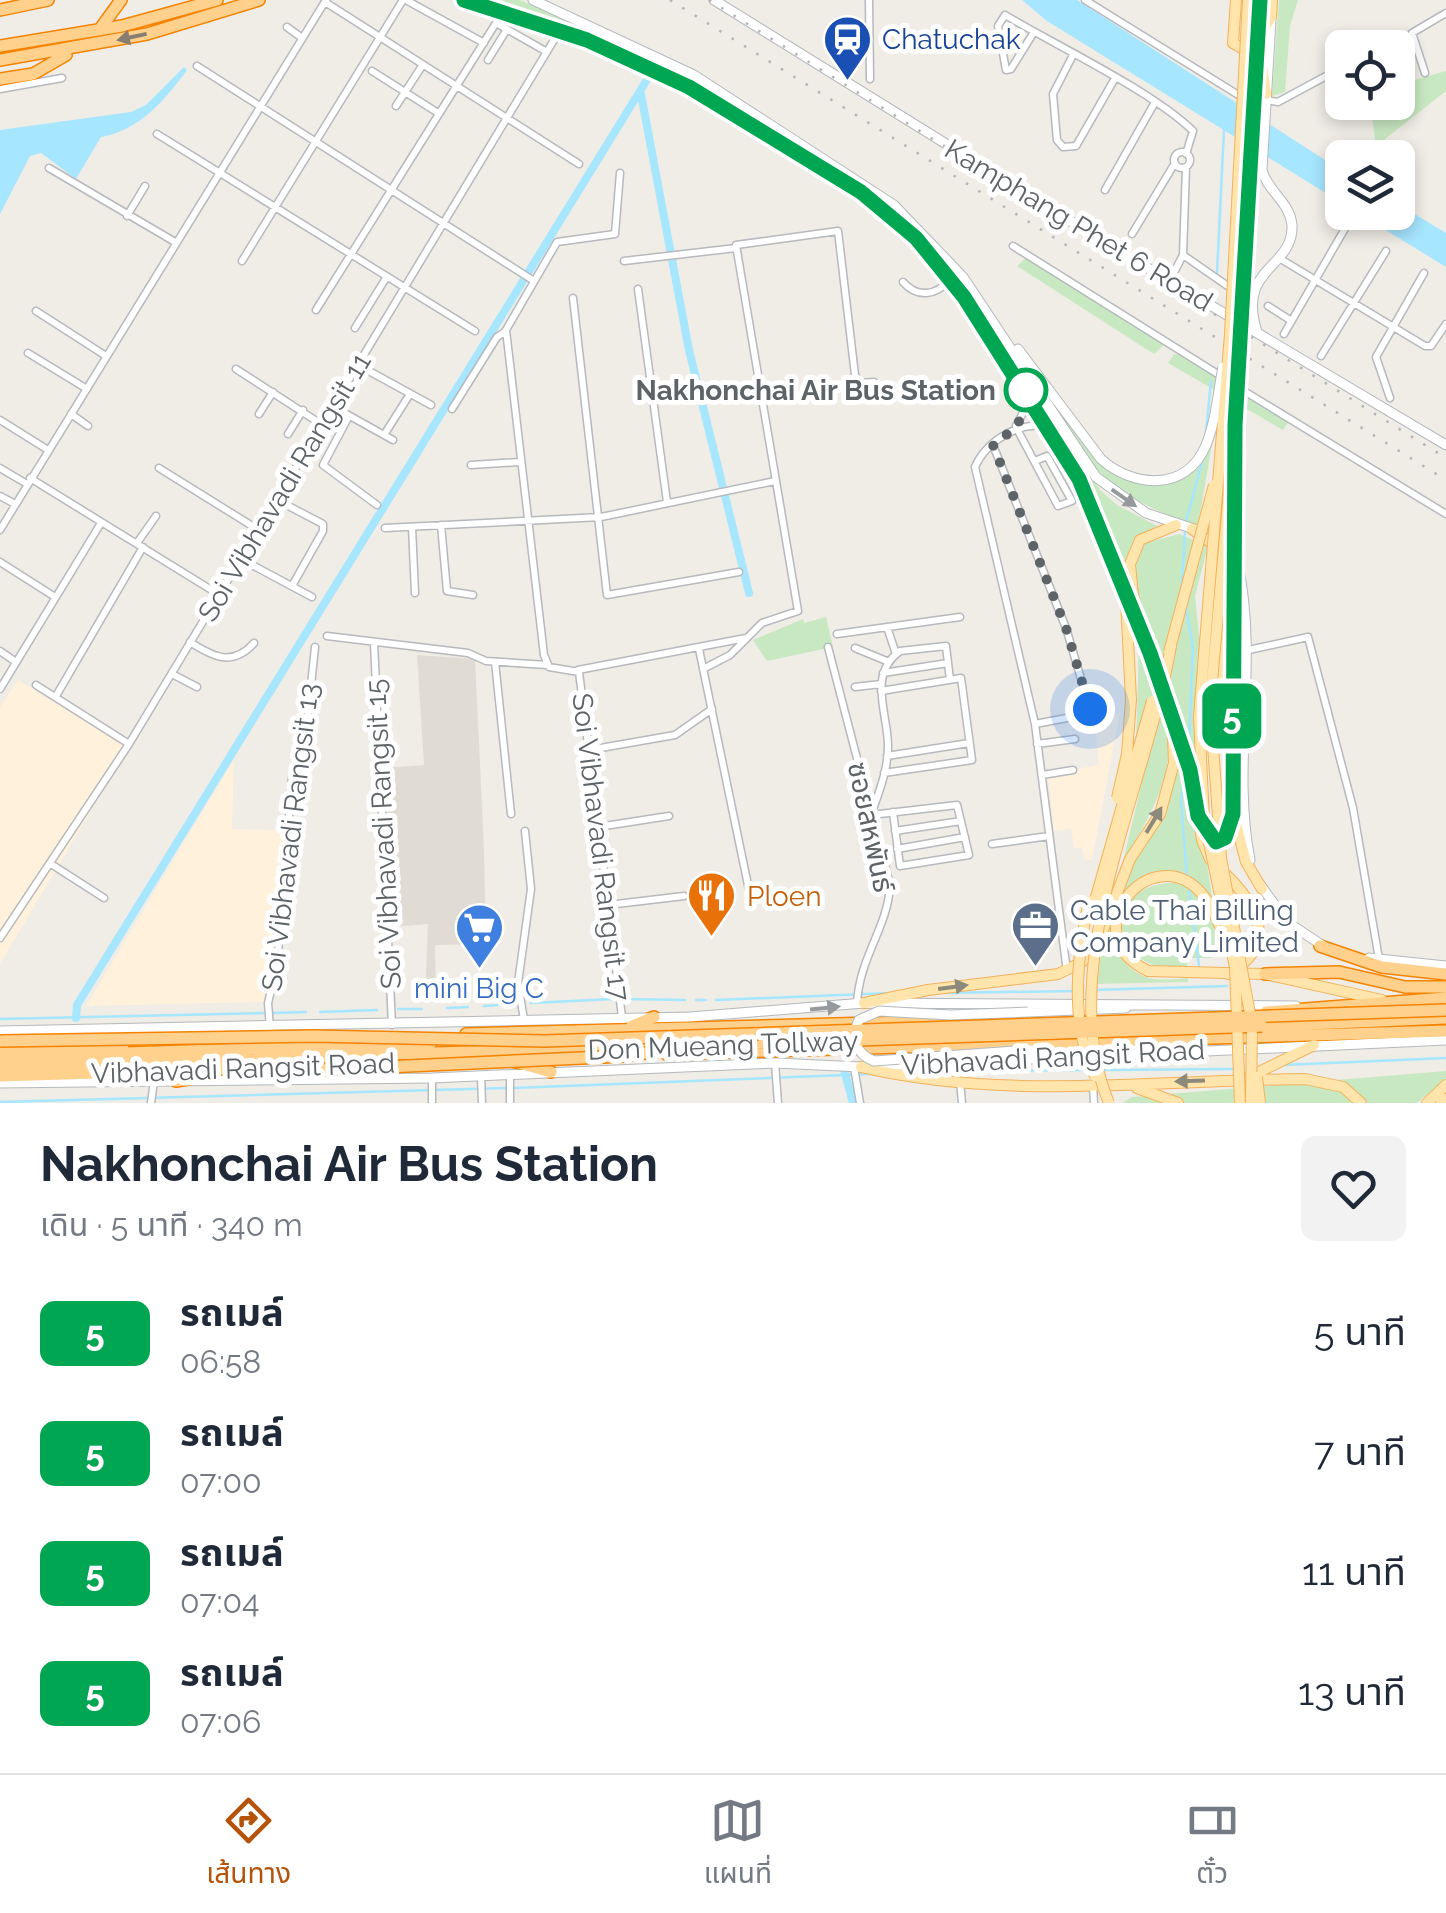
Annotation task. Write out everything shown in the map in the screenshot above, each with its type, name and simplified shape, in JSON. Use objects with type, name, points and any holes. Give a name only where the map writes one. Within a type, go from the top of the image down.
[{"type":"highway","points":[[0,9],[48,0]]},
{"type":"highway","points":[[0,79],[33,74],[66,56],[94,36],[121,0]]},
{"type":"highway","points":[[0,46],[122,26],[217,0]]},
{"type":"highway","points":[[0,60],[147,34],[259,0]]},
{"type":"highway","points":[[1320,946],[1364,963],[1446,970]]},
{"type":"highway","points":[[1265,974],[1339,972],[1405,987],[1446,987]]},
{"type":"highway","name":"Vibhavadi Rangsit Road","points":[[0,1044],[32,1047],[306,1040],[623,1023],[1252,1012],[1446,998]]},
{"type":"highway","name":"Don Mueang Tollway","points":[[0,1057],[1446,1010]]},
{"type":"highway","points":[[623,1023],[654,1017]]},
{"type":"highway","name":"Don Mueang Tollway","points":[[0,1066],[1446,1018]]},
{"type":"highway","points":[[272,1025],[306,1040]]},
{"type":"highway","name":"Vibhavadi Rangsit Road","points":[[0,1080],[1446,1031]]},
{"type":"highway","points":[[32,1047],[44,1032]]},
{"type":"highway","points":[[0,1044],[314,1036],[460,1042]]},
{"type":"highway","points":[[176,1081],[279,1072],[624,1056],[710,1044]]},
{"type":"highway","points":[[508,1060],[551,1072]]},
{"type":"main road","points":[[0,9],[35,0]]},
{"type":"main road","points":[[464,0],[488,3],[560,30],[689,87],[861,192],[916,238],[950,280],[1051,428],[1100,524],[1126,600],[1142,632]]},
{"type":"main road","points":[[533,0],[694,75],[875,191],[929,236],[1004,337],[1096,477],[1130,504],[1176,525],[1218,533],[1234,553],[1241,581],[1244,823],[1262,890]]},
{"type":"main road","name":"Kamphang Phet 6 Road","points":[[714,0],[1446,445]]},
{"type":"main road","points":[[1236,0],[1234,42],[1261,59],[1266,98]]},
{"type":"main road","points":[[1240,1103],[1233,958],[1210,864],[1199,753],[1200,690],[1230,334],[1248,0]]},
{"type":"main road","points":[[1260,0],[1235,425],[1210,704],[1221,858],[1246,979],[1260,1103]]},
{"type":"main road","points":[[1257,332],[1252,300],[1256,284],[1290,240],[1292,223],[1286,206],[1265,180],[1262,160],[1272,0]]},
{"type":"main road","points":[[1234,22],[1237,41],[1248,46],[1260,40],[1271,17]]},
{"type":"main road","points":[[1004,337],[1035,369],[1101,459],[1124,476],[1142,482],[1168,479],[1194,464],[1209,438],[1230,334]]},
{"type":"main road","points":[[1235,425],[1233,814],[1246,862],[1287,922],[1320,946],[1446,970]]},
{"type":"main road","points":[[1100,1085],[1090,1028],[1091,962],[1220,465]]},
{"type":"main road","points":[[1176,525],[1148,533],[1133,553],[1129,576],[1142,632],[1190,770],[1208,855],[1248,895],[1258,919],[1250,956],[1228,974]]},
{"type":"main road","points":[[1192,529],[1216,546],[1226,566],[1212,773]]},
{"type":"main road","points":[[1109,1103],[1090,1065],[1080,1030],[1081,936],[1127,754],[1131,700],[1126,600]]},
{"type":"main road","points":[[1044,976],[1066,964],[1080,950],[1171,646]]},
{"type":"main road","points":[[859,998],[1044,976],[1076,967],[1098,943],[1124,872],[1160,814],[1171,782],[1172,719]]},
{"type":"main road","points":[[1198,816],[1216,842],[1225,838],[1233,814]]},
{"type":"main road","points":[[1233,958],[1202,893],[1171,878],[1148,879],[1122,902],[1116,924],[1122,948],[1139,967],[1175,974],[1265,974],[1382,1000]]},
{"type":"main road","name":"Vibhavadi Rangsit Road","points":[[654,1017],[752,1014],[859,998],[1299,1006]]},
{"type":"main road","points":[[1153,1005],[950,1015],[880,1011],[859,1020],[854,1038],[862,1054],[874,1061],[1030,1050],[1146,1046],[1180,1050]]},
{"type":"main road","name":"Vibhavadi Rangsit Road","points":[[0,1030],[524,1021],[623,1023]]},
{"type":"main road","name":"Vibhavadi Rangsit Road","points":[[0,1080],[432,1078],[775,1062],[858,1067],[1446,1040]]},
{"type":"main road","points":[[1244,1079],[1314,1046]]},
{"type":"main road","points":[[1250,1103],[1253,1052]]},
{"type":"main road","points":[[858,1067],[960,1081],[1145,1088],[1178,1103]]},
{"type":"main road","points":[[1100,1085],[1244,1079],[1322,1081],[1349,1090],[1361,1103]]},
{"type":"main road","points":[[1427,1103],[1446,1085]]},
{"type":"street","points":[[242,261],[404,0],[484,43]]},
{"type":"street","points":[[869,0],[870,79]]},
{"type":"street","points":[[1085,0],[1229,92],[1282,100],[1325,76]]},
{"type":"street","points":[[0,530],[325,1],[579,164]]},
{"type":"street","points":[[1425,74],[1412,33],[1446,12]]},
{"type":"street","points":[[1034,32],[1011,69],[1006,70],[1002,66],[1000,18],[1005,15],[1034,32],[1073,56],[1154,104],[1192,131],[1186,154],[1190,160],[1186,167],[1182,255],[1170,280]]},
{"type":"street","points":[[316,310],[496,23],[546,52]]},
{"type":"street","points":[[287,27],[302,38]]},
{"type":"street","points":[[488,60],[507,29]]},
{"type":"street","name":"Soi Vibhavadi Rangsit 11","points":[[0,938],[130,744],[560,30]]},
{"type":"street","points":[[1073,56],[1053,94],[1057,140],[1064,147],[1076,146],[1114,80]]},
{"type":"street","points":[[197,66],[534,281]]},
{"type":"street","points":[[396,106],[422,66]]},
{"type":"street","points":[[372,71],[438,112]]},
{"type":"street","points":[[0,89],[62,78]]},
{"type":"street","points":[[1105,190],[1154,104]]},
{"type":"street","points":[[157,134],[405,291],[476,331]]},
{"type":"street","points":[[1132,234],[1175,163],[1176,155],[1186,154]]},
{"type":"street","points":[[1175,163],[1186,167]]},
{"type":"street","points":[[49,168],[176,242]]},
{"type":"street","points":[[452,408],[498,337],[506,332],[557,242],[615,234],[620,174]]},
{"type":"street","points":[[127,216],[145,186]]},
{"type":"street","points":[[1284,334],[1345,230]]},
{"type":"street","points":[[624,261],[736,248],[742,241],[838,231],[855,375],[860,383],[874,382]]},
{"type":"street","points":[[1013,246],[1446,514]]},
{"type":"street","points":[[704,669],[730,655],[762,624],[798,611],[736,248]]},
{"type":"street","points":[[1321,356],[1386,251]]},
{"type":"street","points":[[1182,255],[1252,300]]},
{"type":"street","points":[[1278,257],[1428,347],[1446,324]]},
{"type":"street","points":[[1390,398],[1376,357],[1424,273]]},
{"type":"street","points":[[354,328],[386,278]]},
{"type":"street","points":[[903,282],[914,292],[926,293],[940,290],[950,280]]},
{"type":"street","points":[[638,289],[667,502]]},
{"type":"street","points":[[573,298],[610,597],[739,572]]},
{"type":"street","points":[[1268,306],[1290,320]]},
{"type":"street","points":[[36,310],[106,356]]},
{"type":"street","name":"Soi Vibhavadi Rangsit 17","points":[[506,332],[526,520],[547,665],[578,670],[623,1023]]},
{"type":"street","points":[[28,353],[86,388]]},
{"type":"street","points":[[358,365],[431,405]]},
{"type":"street","points":[[236,369],[320,424]]},
{"type":"street","points":[[258,414],[274,392]]},
{"type":"street","points":[[332,406],[388,438],[411,394]]},
{"type":"street","points":[[1015,430],[1031,397]]},
{"type":"street","points":[[288,434],[303,410]]},
{"type":"street","points":[[71,414],[88,426]]},
{"type":"street","points":[[349,416],[323,466],[377,505]]},
{"type":"street","points":[[0,420],[48,450]]},
{"type":"street","points":[[1051,428],[1031,423],[1015,430],[979,458],[976,476],[1035,724],[1066,964]]},
{"type":"street","points":[[1015,430],[1058,506],[1072,501],[1047,456],[1035,461]]},
{"type":"street","points":[[993,445],[1066,628],[1090,709],[1088,714],[1035,724]]},
{"type":"street","points":[[471,465],[519,462]]},
{"type":"street","points":[[0,468],[140,545],[218,594]]},
{"type":"street","points":[[159,468],[257,529]]},
{"type":"street","points":[[386,528],[600,516],[776,481]]},
{"type":"street","points":[[0,496],[15,504]]},
{"type":"street","points":[[275,498],[323,524],[324,531],[292,586]]},
{"type":"street","points":[[56,696],[156,516]]},
{"type":"street","points":[[0,688],[101,523]]},
{"type":"street","points":[[441,525],[447,591],[473,594]]},
{"type":"street","points":[[412,527],[415,594]]},
{"type":"street","points":[[239,558],[312,597]]},
{"type":"street","points":[[0,562],[55,597]]},
{"type":"street","points":[[837,634],[960,617]]},
{"type":"street","points":[[887,626],[896,654]]},
{"type":"street","points":[[327,636],[468,653],[495,662],[547,665]]},
{"type":"street","points":[[1244,651],[1308,637],[1353,808],[1379,960]]},
{"type":"street","points":[[578,670],[747,638]]},
{"type":"street","points":[[190,642],[223,658],[242,654],[254,643]]},
{"type":"street","name":"Soi Vibhavadi Rangsit 15","points":[[374,643],[392,1026]]},
{"type":"street","points":[[893,812],[900,866],[970,855],[957,805],[871,814],[887,756],[881,688],[889,662],[896,654],[946,646],[950,680]]},
{"type":"street","name":"Soi Vibhavadi Rangsit 13","points":[[272,1025],[268,1002],[277,966],[292,778],[303,762],[315,647]]},
{"type":"street","name":"ซอยสหพันธ์","points":[[828,647],[890,896],[860,968],[859,998]]},
{"type":"street","points":[[699,648],[749,890]]},
{"type":"street","points":[[855,648],[889,662]]},
{"type":"street","points":[[0,650],[16,662]]},
{"type":"street","points":[[495,662],[511,814]]},
{"type":"street","points":[[883,673],[948,663]]},
{"type":"street","points":[[172,674],[197,687]]},
{"type":"street","points":[[855,687],[881,688],[961,678],[972,760],[884,773]]},
{"type":"street","points":[[36,685],[130,744]]},
{"type":"street","points":[[589,750],[676,734],[712,709]]},
{"type":"street","points":[[1037,744],[1074,739]]},
{"type":"street","points":[[887,756],[969,743]]},
{"type":"street","points":[[1042,775],[1073,770]]},
{"type":"street","points":[[598,827],[669,816]]},
{"type":"street","points":[[895,831],[961,821]]},
{"type":"street","points":[[524,1021],[519,976],[531,888],[525,831]]},
{"type":"street","points":[[992,844],[1049,836]]},
{"type":"street","points":[[897,848],[965,837]]},
{"type":"street","points":[[50,864],[104,898]]},
{"type":"street","points":[[608,905],[684,896]]},
{"type":"street","points":[[775,1062],[778,1103]]},
{"type":"street","points":[[858,1067],[860,1103]]},
{"type":"street","points":[[510,1074],[510,1103]]},
{"type":"street","points":[[481,1076],[482,1103]]},
{"type":"street","points":[[432,1078],[432,1103]]},
{"type":"street","points":[[151,1103],[154,1081]]},
{"type":"street","points":[[960,1081],[962,1103]]},
{"type":"street","points":[[1094,1103],[1100,1085]]},
{"type":"shaded area","points":[[417,655],[475,659],[484,850],[486,944],[435,945],[436,996],[425,998],[428,924],[392,927],[384,768],[424,765]]},
{"type":"shaded area","points":[[18,680],[124,745],[89,814],[0,964],[0,707]]},
{"type":"shaded area","points":[[1120,713],[1092,860],[1085,860],[1082,848],[1074,848],[1071,828],[1054,831],[1048,777],[1099,764],[1094,718]]},
{"type":"shaded area","points":[[234,759],[232,829],[283,830],[264,1002],[86,1006]]},
{"type":"green space","points":[[503,0],[520,0],[579,26],[764,120],[877,199],[941,259],[838,173],[699,87],[587,34],[506,7]]},
{"type":"green space","points":[[1279,0],[1298,0],[1290,26],[1285,92],[1272,96]]},
{"type":"green space","points":[[1446,71],[1446,91],[1415,115],[1415,80]]},
{"type":"green space","points":[[1372,120],[1409,120],[1384,140],[1375,140]]},
{"type":"green space","points":[[1026,258],[1165,344],[1154,354],[1017,266]]},
{"type":"green space","points":[[949,268],[969,292],[1100,490],[1117,505],[1157,526],[1138,537],[1124,572],[1075,461]]},
{"type":"green space","points":[[1174,354],[1185,355],[1289,421],[1283,430],[1168,363]]},
{"type":"green space","points":[[1033,373],[1077,436],[1111,469],[1131,479],[1154,482],[1181,477],[1213,438],[1198,526],[1163,513],[1115,485],[1082,451]]},
{"type":"green space","points":[[1179,534],[1208,546],[1195,596],[1200,645],[1195,756],[1186,747],[1136,588],[1136,557],[1146,543]]},
{"type":"green space","points":[[826,617],[833,647],[767,661],[753,640],[803,619],[804,623]]},
{"type":"green space","points":[[1139,645],[1164,705],[1168,756],[1154,805],[1123,861],[1147,762],[1136,744]]},
{"type":"green space","points":[[1180,752],[1211,889],[1211,958],[1188,958],[1186,970],[1159,967],[1139,957],[1127,944],[1122,928],[1124,911],[1133,897],[1150,887],[1173,883],[1172,872],[1148,877],[1130,888],[1118,903],[1113,938],[1131,969],[1149,978],[1188,978],[1188,982],[1094,984],[1114,903],[1167,796]]},
{"type":"green space","points":[[1446,1071],[1446,1078],[1417,1103],[1122,1103],[1132,1097]]},
{"type":"water","points":[[1022,0],[1077,0],[1325,160],[1325,193],[1047,21]]},
{"type":"water","points":[[184,67],[187,70],[150,112],[128,128],[101,137],[76,179],[41,153],[30,156],[0,214],[0,130],[131,112],[146,105]]},
{"type":"water","points":[[1415,214],[1446,233],[1446,267],[1386,230],[1415,230]]},
{"type":"waterway","points":[[76,1018],[77,1005],[648,78]]},
{"type":"waterway","points":[[641,94],[689,350],[749,593]]},
{"type":"waterway","points":[[1217,273],[1224,130]]},
{"type":"waterway","points":[[1206,432],[1211,381]]},
{"type":"waterway","points":[[1186,521],[1204,455]]},
{"type":"waterway","points":[[1182,584],[1185,530]]},
{"type":"waterway","points":[[1186,607],[1193,649],[1189,740]]},
{"type":"waterway","points":[[1185,770],[1181,800],[1187,877]]},
{"type":"waterway","points":[[1189,890],[1199,966]]},
{"type":"waterway","points":[[1093,990],[1227,986]]},
{"type":"waterway","points":[[943,993],[1075,991]]},
{"type":"waterway","points":[[716,1000],[890,993]]},
{"type":"waterway","points":[[531,1003],[613,999]]},
{"type":"waterway","points":[[624,999],[685,1000]]},
{"type":"waterway","points":[[696,1000],[706,1000]]},
{"type":"waterway","points":[[484,1006],[512,1004]]},
{"type":"waterway","points":[[447,1008],[468,1007]]},
{"type":"waterway","points":[[398,1009],[422,1009]]},
{"type":"waterway","points":[[320,1012],[377,1010]]},
{"type":"waterway","points":[[273,1013],[306,1012]]},
{"type":"waterway","points":[[0,1019],[265,1013]]},
{"type":"waterway","points":[[1283,1065],[1446,1058]]},
{"type":"waterway","points":[[843,1066],[853,1103]]},
{"type":"waterway","points":[[1103,1070],[1235,1069]]},
{"type":"waterway","points":[[913,1072],[1090,1070]]},
{"type":"waterway","points":[[514,1088],[870,1074]]},
{"type":"waterway","points":[[0,1102],[506,1088]]},
{"type":"railway","points":[[670,0],[1446,480]]},
{"type":"railway","points":[[709,0],[1446,458]]},
{"type":"bus line","name":"5","points":[[464,0],[587,40],[689,87],[861,192],[916,238],[964,297],[1051,428],[1079,479],[1150,653],[1190,770],[1198,816],[1209,838],[1222,842],[1233,814],[1235,425],[1260,0]]},
{"type":"place","name":"Chatuchak","points":[[847,82]]},
{"type":"place","name":"Nakhonchai Air Bus Station","points":[[1026,390]]},
{"type":"place","name":"Ploen","points":[[712,938]]},
{"type":"place","name":"Cable Thai Billing Company Limited","points":[[1035,968]]},
{"type":"place","name":"mini Big C","points":[[479,970]]},
{"type":"route","points":[[1026,390],[1031,397],[1026,413],[1012,431],[993,445],[1066,628],[1090,709]]}]
